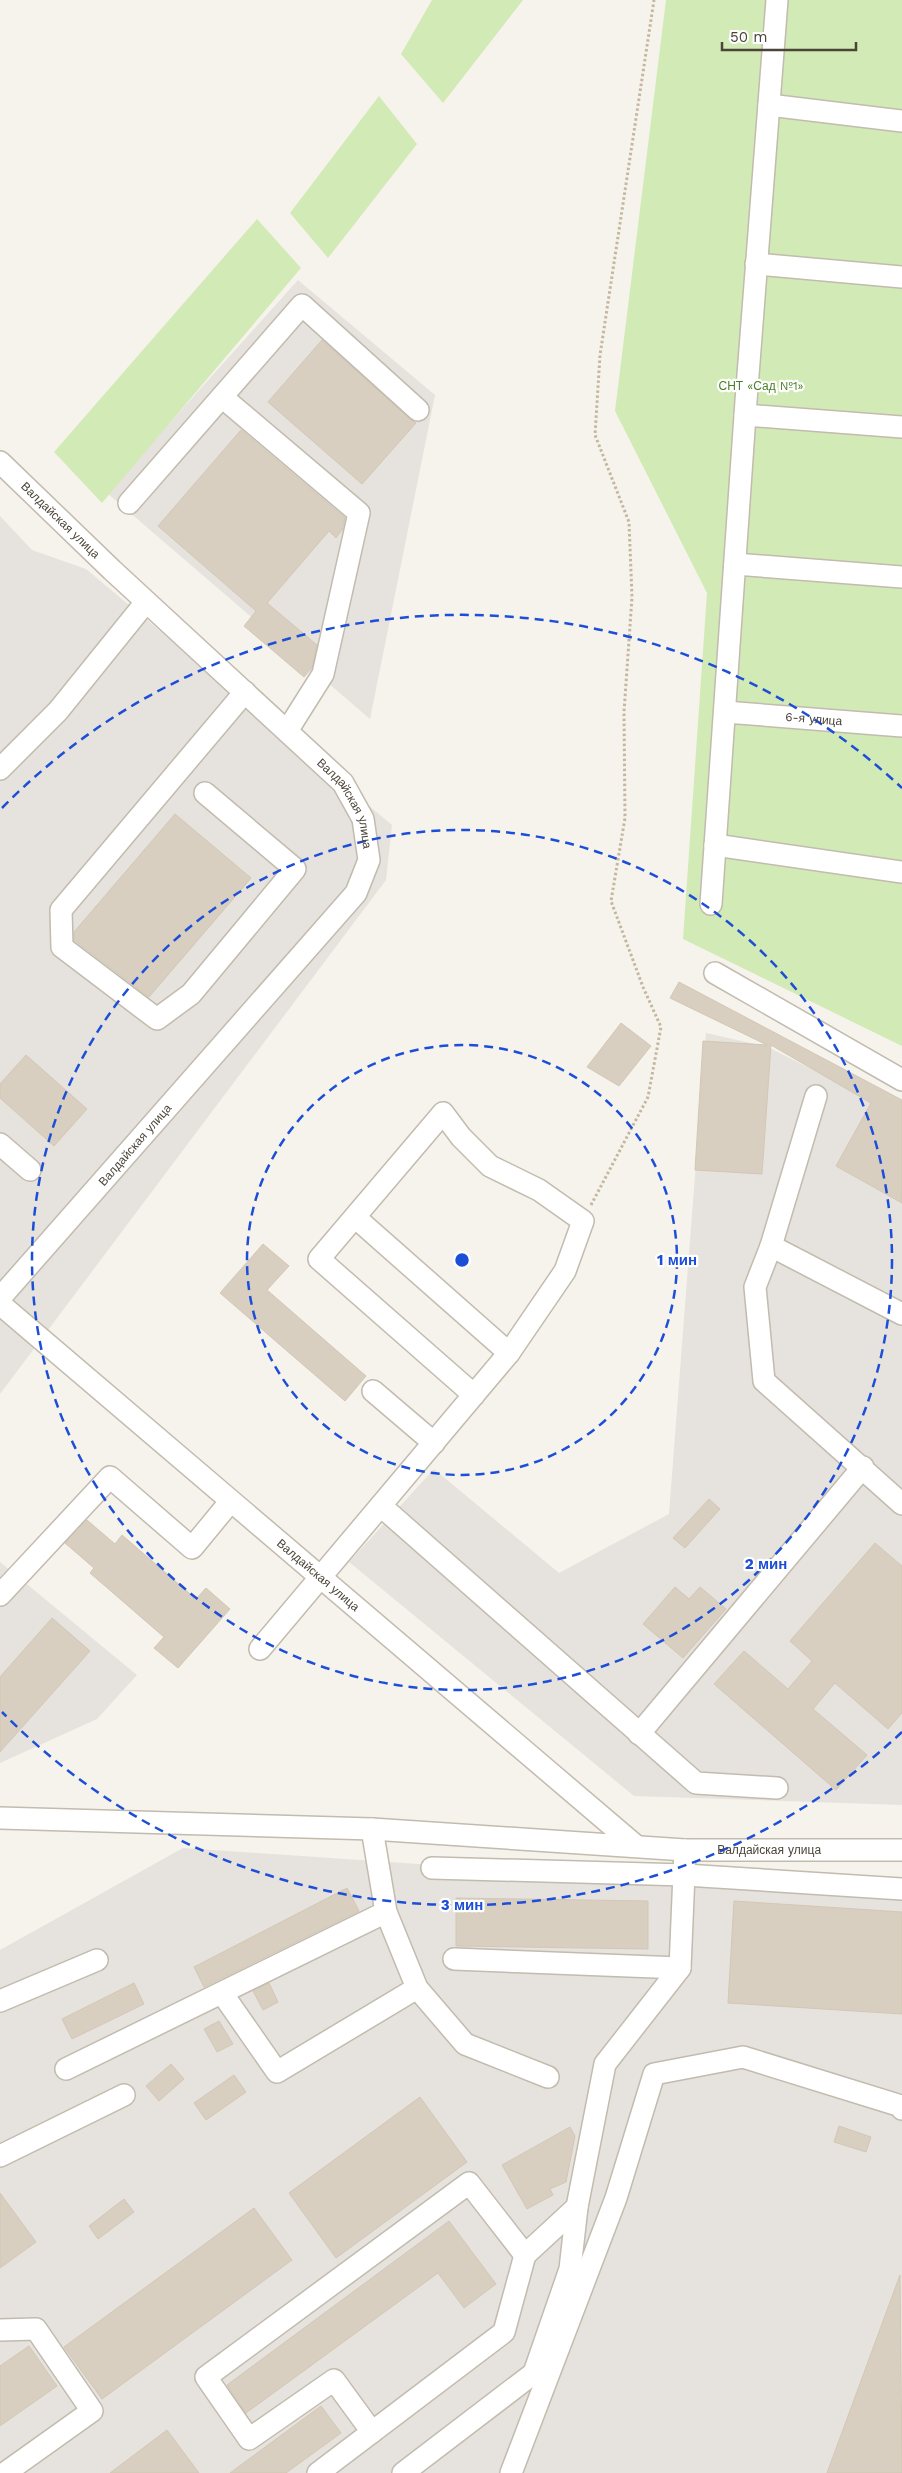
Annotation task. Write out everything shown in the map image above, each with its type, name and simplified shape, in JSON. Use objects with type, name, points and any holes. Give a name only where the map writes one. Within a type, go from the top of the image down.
[{"type":"street","points":[[712,904],[745,415],[777,0]]},
{"type":"street","points":[[769,105],[902,121]]},
{"type":"street","points":[[756,264],[902,277]]},
{"type":"street","points":[[129,503],[302,305],[418,410]]},
{"type":"street","points":[[222,397],[359,513],[323,674],[287,731]]},
{"type":"street","points":[[745,415],[902,427]]},
{"type":"street","name":"Валдайская улица","points":[[0,462],[146,602],[343,783],[363,819],[369,860],[356,893],[0,1298]]},
{"type":"street","points":[[735,564],[902,577]]},
{"type":"street","points":[[0,769],[58,710],[146,602]]},
{"type":"street","points":[[205,793],[295,869],[192,994],[157,1020],[62,947],[61,910],[244,692]]},
{"type":"street","name":"6-я улица","points":[[725,712],[902,726]]},
{"type":"street","points":[[716,845],[902,872]]},
{"type":"street","points":[[715,973],[902,1080]]},
{"type":"street","points":[[816,1096],[772,1246],[755,1287],[764,1381],[863,1467],[902,1504]]},
{"type":"street","points":[[260,1649],[434,1443],[474,1395],[509,1353],[565,1271],[583,1221],[539,1190],[490,1166],[461,1137],[443,1113],[356,1218],[319,1259],[474,1395]]},
{"type":"street","points":[[0,1144],[30,1170]]},
{"type":"street","points":[[356,1218],[509,1353]]},
{"type":"street","points":[[772,1246],[902,1314]]},
{"type":"street","name":"Валдайская улица","points":[[0,1304],[230,1502],[636,1846]]},
{"type":"street","points":[[373,1391],[434,1443]]},
{"type":"street","points":[[639,1734],[863,1467]]},
{"type":"street","points":[[0,1595],[110,1478],[192,1548],[230,1502]]},
{"type":"street","points":[[381,1506],[696,1783],[777,1788]]},
{"type":"street","name":"Валдайская улица","points":[[0,1818],[372,1829],[685,1850],[902,1850]]},
{"type":"street","points":[[372,1829],[386,1912],[417,1988],[465,2044],[548,2077]]},
{"type":"street","points":[[403,2473],[534,2372],[570,2269],[577,2207],[605,2064],[680,1968],[685,1850]]},
{"type":"street","points":[[432,1868],[684,1876],[902,1889]]},
{"type":"street","points":[[66,2069],[386,1912]]},
{"type":"street","points":[[454,1959],[680,1968]]},
{"type":"street","points":[[0,2001],[98,1960]]},
{"type":"street","points":[[222,1993],[277,2072],[417,1988]]},
{"type":"street","points":[[511,2473],[616,2198],[654,2074],[743,2057],[901,2106],[902,2109]]},
{"type":"street","points":[[0,2156],[124,2095]]},
{"type":"street","points":[[372,2432],[334,2380],[249,2439],[206,2376],[469,2182],[525,2255]]},
{"type":"street","points":[[318,2473],[504,2332],[525,2255],[577,2207]]},
{"type":"street","points":[[0,2330],[36,2329],[92,2411],[5,2473]]},
{"type":"path","points":[[583,1221],[648,1097],[661,1027],[643,987],[611,901],[625,818],[624,712],[632,587],[629,522],[595,435],[600,355],[654,0]]},
{"type":"shaded area","points":[[298,280],[435,395],[370,719],[107,493]]},
{"type":"shaded area","points":[[0,516],[32,550],[86,569],[392,825],[386,880],[0,1394]]},
{"type":"shaded area","points":[[706,1033],[768,1047],[902,1115],[902,1805],[634,1796],[349,1562],[434,1469],[559,1573],[669,1514]]},
{"type":"shaded area","points":[[0,1562],[137,1675],[97,1719],[0,1763]]},
{"type":"shaded area","points":[[183,1848],[715,1884],[902,1884],[902,2473],[0,2473],[0,1950]]},
{"type":"green space","points":[[432,0],[523,0],[443,103],[401,54]]},
{"type":"green space","name":"СНТ «Сад №1»","points":[[666,0],[902,0],[902,1046],[683,939],[707,593],[615,411]]},
{"type":"green space","points":[[379,96],[417,144],[328,258],[290,213]]},
{"type":"green space","points":[[257,219],[301,268],[102,503],[54,452]]},
{"type":"building","points":[[322,340],[416,423],[362,484],[268,402]]},
{"type":"building","points":[[241,430],[345,518],[342,530],[336,538],[329,531],[267,603],[317,645],[312,668],[304,677],[244,626],[256,611],[158,526]]},
{"type":"building","points":[[175,814],[251,878],[149,997],[74,940],[74,932]]},
{"type":"building","points":[[679,982],[902,1100],[902,1203],[836,1166],[871,1103],[771,1045],[762,1174],[695,1170],[703,1041],[767,1045],[670,998]]},
{"type":"building","points":[[621,1023],[651,1046],[619,1086],[587,1067]]},
{"type":"building","points":[[26,1055],[87,1109],[54,1146],[0,1098],[0,1084]]},
{"type":"building","points":[[263,1244],[289,1266],[267,1290],[366,1376],[345,1401],[220,1293]]},
{"type":"building","points":[[709,1499],[720,1509],[685,1548],[673,1538]]},
{"type":"building","points":[[87,1520],[115,1544],[122,1535],[196,1599],[206,1588],[230,1609],[178,1668],[154,1648],[164,1637],[90,1573],[94,1568],[65,1543]]},
{"type":"building","points":[[875,1543],[902,1566],[902,1713],[888,1729],[835,1683],[813,1709],[867,1755],[836,1790],[714,1684],[744,1651],[788,1689],[812,1661],[790,1641]]},
{"type":"building","points":[[675,1587],[689,1599],[700,1587],[726,1609],[683,1658],[643,1624]]},
{"type":"building","points":[[52,1618],[90,1651],[0,1752],[0,1677]]},
{"type":"building","points":[[347,1888],[359,1911],[204,1987],[194,1967]]},
{"type":"building","points":[[456,1898],[648,1901],[648,1949],[456,1946]]},
{"type":"building","points":[[734,1901],[902,1912],[902,2014],[728,2003]]},
{"type":"building","points":[[134,1983],[144,2004],[72,2039],[62,2019]]},
{"type":"building","points":[[269,1983],[278,2002],[263,2010],[253,1991]]},
{"type":"building","points":[[219,2021],[233,2044],[217,2052],[204,2029]]},
{"type":"building","points":[[171,2064],[184,2079],[159,2101],[146,2086]]},
{"type":"building","points":[[234,2075],[246,2092],[206,2120],[194,2103]]},
{"type":"building","points":[[420,2097],[467,2162],[336,2258],[289,2193]]},
{"type":"building","points":[[839,2126],[871,2137],[866,2152],[834,2142]]},
{"type":"building","points":[[570,2127],[575,2136],[566,2182],[550,2189],[553,2195],[527,2209],[502,2165]]},
{"type":"building","points":[[0,2193],[36,2242],[0,2268]]},
{"type":"building","points":[[124,2199],[134,2212],[98,2239],[89,2226]]},
{"type":"building","points":[[254,2208],[292,2260],[102,2399],[64,2347]]},
{"type":"building","points":[[449,2221],[496,2284],[464,2308],[438,2273],[246,2413],[227,2385]]},
{"type":"building","points":[[900,2275],[902,2473],[827,2473]]},
{"type":"building","points":[[29,2346],[57,2386],[0,2426],[0,2366]]},
{"type":"building","points":[[321,2406],[341,2433],[286,2473],[230,2473]]},
{"type":"building","points":[[167,2430],[199,2473],[110,2473]]}]
